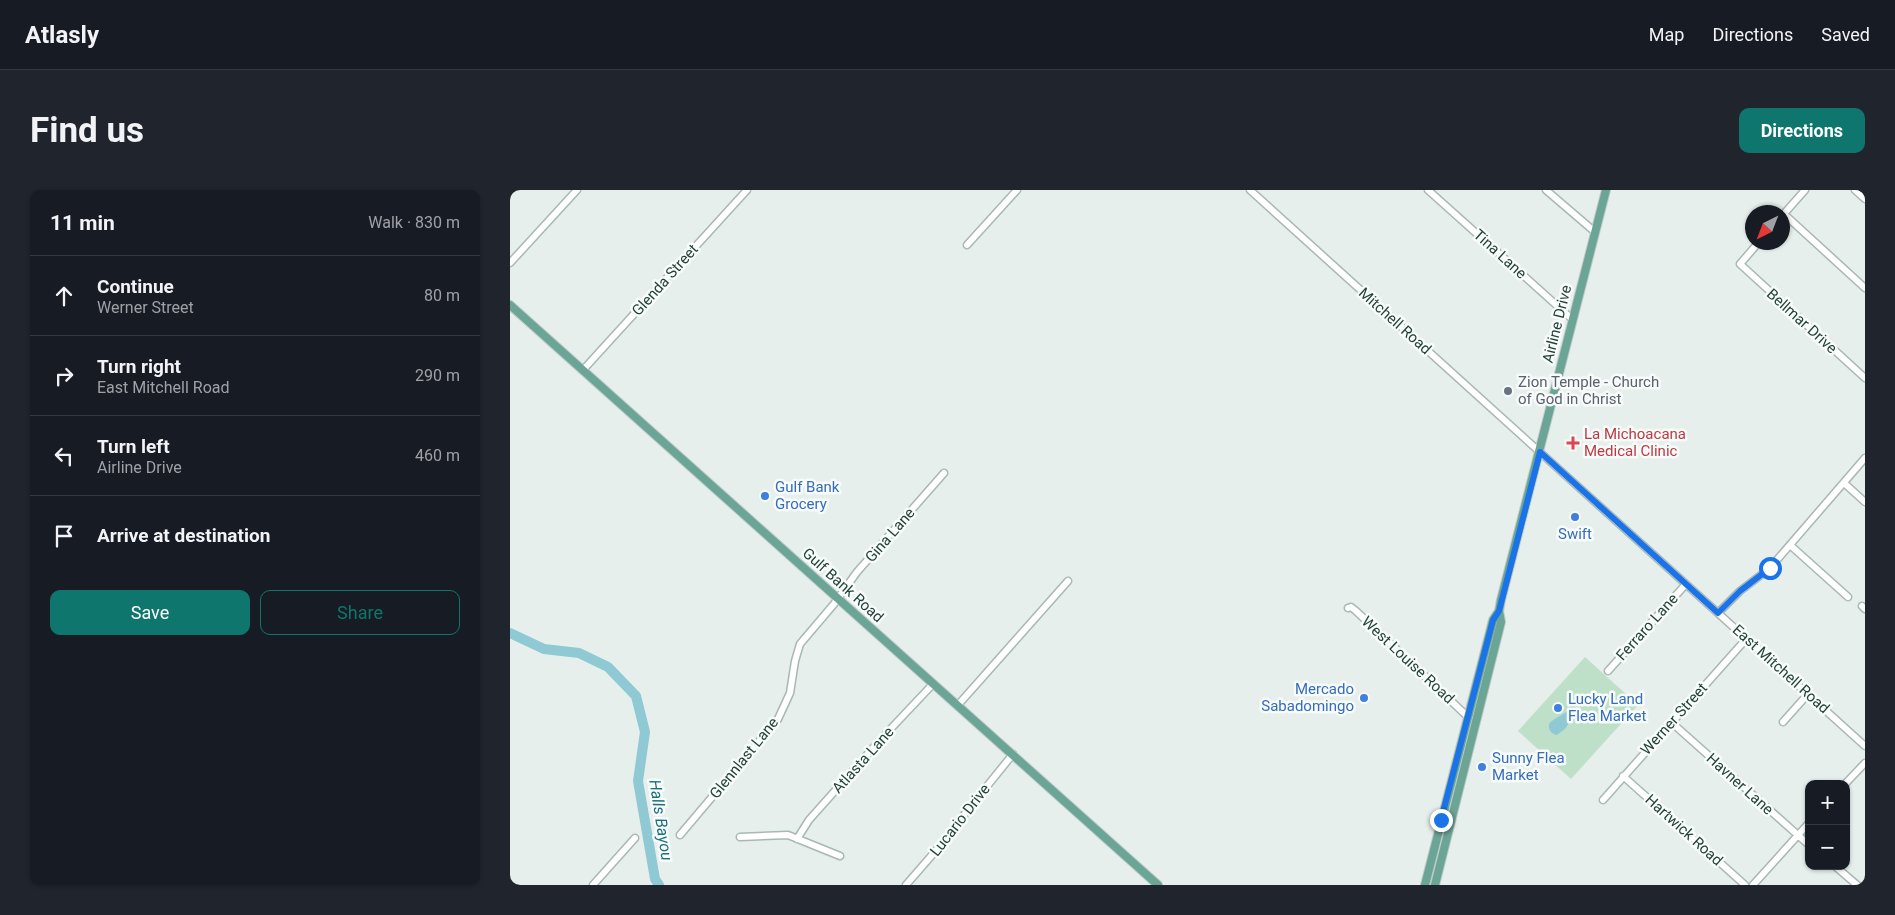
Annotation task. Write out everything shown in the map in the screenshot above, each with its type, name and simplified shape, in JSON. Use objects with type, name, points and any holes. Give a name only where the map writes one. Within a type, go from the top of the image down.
[{"type":"main road","name":"Airline Drive","points":[[1425,885],[1467,716],[1493,620],[1499,611],[1606,190]]},
{"type":"main road","name":"Gulf Bank Road","points":[[510,305],[1158,885]]},
{"type":"main road","name":"Airline Drive","points":[[1435,885],[1501,622],[1499,611]]},
{"type":"main road","points":[[1467,716],[1479,710]]},
{"type":"street","points":[[510,263],[577,190]]},
{"type":"street","name":"Glenda Street","points":[[583,370],[747,190]]},
{"type":"street","points":[[967,245],[1017,190]]},
{"type":"street","name":"Mitchell Road","points":[[1250,190],[1540,452]]},
{"type":"street","name":"Tina Lane","points":[[1428,190],[1572,319]]},
{"type":"street","points":[[1546,190],[1595,232]]},
{"type":"street","points":[[1790,207],[1805,190]]},
{"type":"street","points":[[1855,190],[1865,199]]},
{"type":"street","points":[[1790,221],[1865,288]]},
{"type":"street","name":"Bellmar Drive","points":[[1752,250],[1740,264],[1865,378]]},
{"type":"street","name":"East Mitchell Road","points":[[1540,452],[1865,746]]},
{"type":"street","points":[[1718,613],[1740,591],[1759,578],[1865,458]]},
{"type":"street","name":"Gina Lane","points":[[837,599],[857,572],[944,473]]},
{"type":"street","points":[[1844,482],[1865,502]]},
{"type":"street","points":[[1790,545],[1848,597]]},
{"type":"street","points":[[958,705],[1068,581]]},
{"type":"street","name":"Ferraro Lane","points":[[1608,671],[1686,584]]},
{"type":"street","name":"Glennlast Lane","points":[[680,835],[778,719],[790,693],[800,644],[837,599]]},
{"type":"street","name":"West Louise Road","points":[[1348,608],[1351,607],[1356,611],[1467,716]]},
{"type":"street","name":"Werner Street","points":[[1602,800],[1747,638]]},
{"type":"street","name":"Atlasta Lane","points":[[797,839],[809,820],[933,684]]},
{"type":"street","points":[[1783,722],[1808,694]]},
{"type":"street","name":"Havner Lane","points":[[1671,722],[1805,842]]},
{"type":"street","name":"Lucario Drive","points":[[906,885],[946,839],[1013,754]]},
{"type":"street","points":[[1849,780],[1865,762]]},
{"type":"street","name":"Hartwick Road","points":[[1623,776],[1745,885]]},
{"type":"street","points":[[1753,885],[1807,825]]},
{"type":"street","points":[[740,837],[788,835],[840,856]]},
{"type":"street","points":[[593,885],[635,838]]},
{"type":"street","points":[[1840,870],[1857,885]]},
{"type":"green space","points":[[1585,657],[1638,705],[1571,779],[1518,731]]},
{"type":"water","points":[[1571,704],[1576,707],[1576,710],[1567,716],[1569,722],[1566,728],[1557,735],[1553,734],[1549,724],[1568,711]]},
{"type":"waterway","name":"Halls Bayou","points":[[510,633],[544,649],[579,653],[608,667],[636,696],[645,732],[638,781],[655,879],[659,885]]},
{"type":"place","name":"Zion Temple - Church of God in Christ","points":[[1508,391]]},
{"type":"place","name":"La Michoacana Medical Clinic","points":[[1573,443]]},
{"type":"place","name":"Gulf Bank Grocery","points":[[765,496]]},
{"type":"place","name":"Swift","points":[[1575,517]]},
{"type":"place","name":"Mercado Sabadomingo","points":[[1364,698]]},
{"type":"place","name":"Lucky Land Flea Market","points":[[1558,708]]},
{"type":"place","name":"Sunny Flea Market","points":[[1482,767]]},
{"type":"route","points":[[1441,820],[1484,651],[1493,620],[1499,611],[1540,452],[1718,613],[1740,591],[1770,568]]}]
